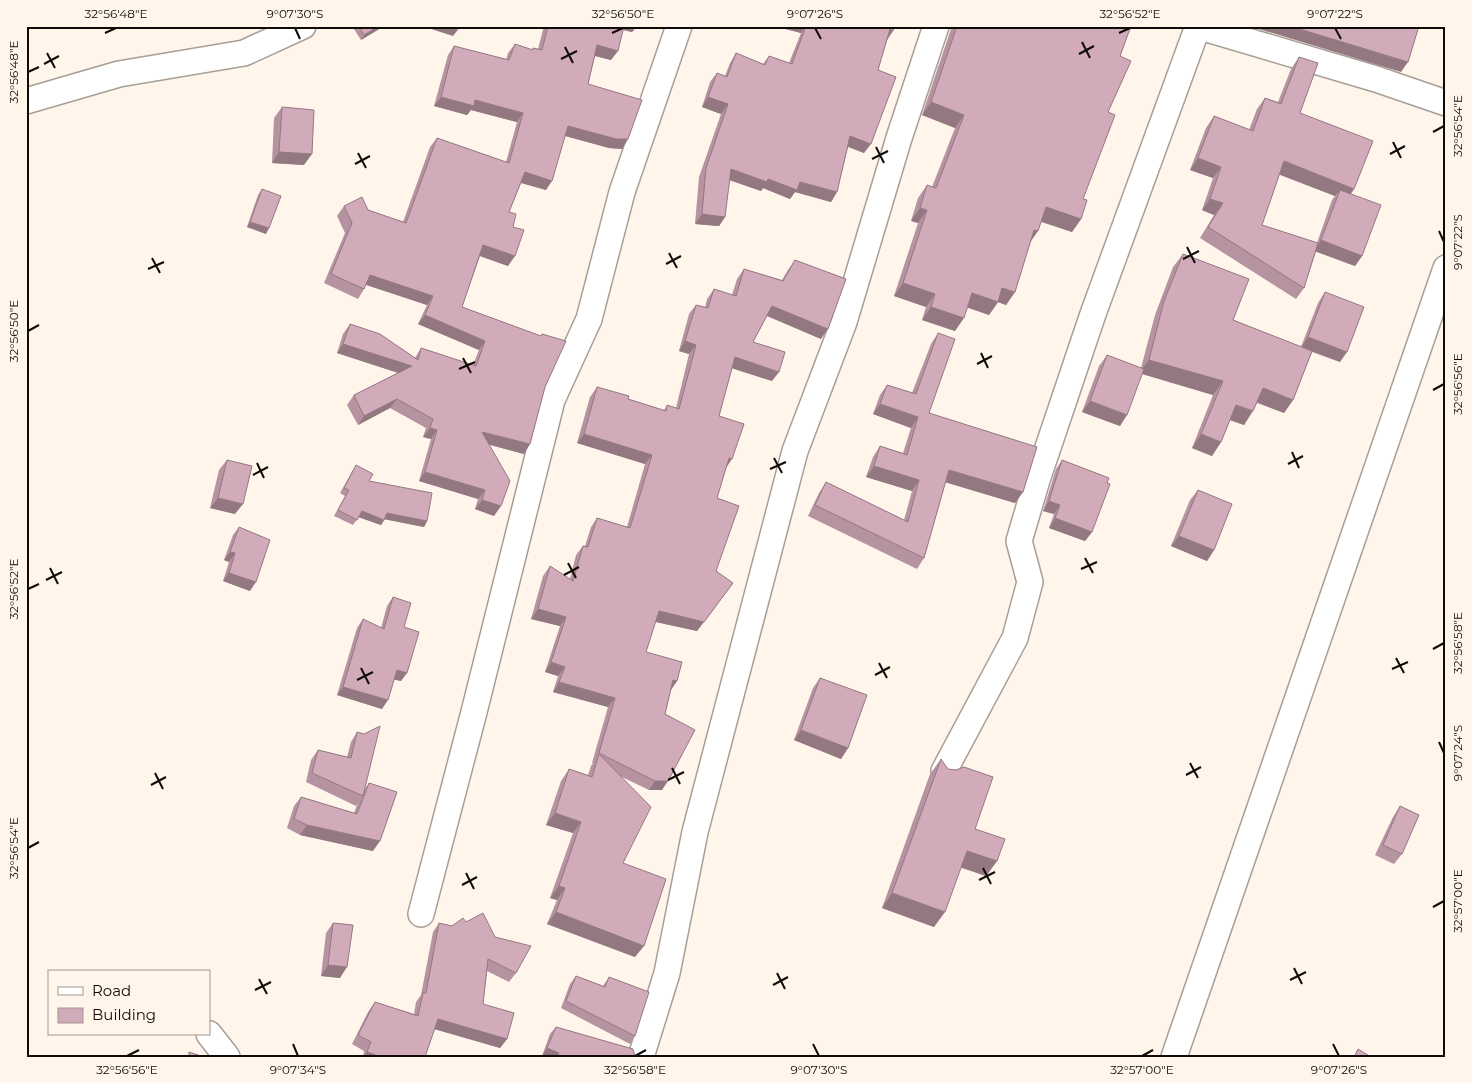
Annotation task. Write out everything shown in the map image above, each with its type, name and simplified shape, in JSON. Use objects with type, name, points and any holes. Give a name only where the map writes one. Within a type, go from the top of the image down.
[{"type":"street","points":[[26,101],[119,74],[244,53],[303,26]]},
{"type":"street","points":[[421,914],[552,400],[589,319],[622,192],[679,26]]},
{"type":"street","points":[[641,1057],[667,973],[695,832],[795,451],[844,322],[899,138],[936,26]]},
{"type":"street","points":[[944,771],[1015,638],[1030,582],[1019,541],[1093,314],[1198,26],[1446,103]]},
{"type":"street","points":[[1174,1057],[1446,268]]},
{"type":"street","points":[[210,1035],[227,1057]]},
{"type":"building","points":[[359,26],[379,26],[364,35]]},
{"type":"building","points":[[548,26],[624,26],[618,51],[597,45],[588,84],[642,100],[628,139],[616,139],[568,126],[552,181],[525,172],[509,212],[516,214],[513,227],[524,230],[515,256],[483,245],[462,307],[541,336],[542,334],[566,341],[545,387],[530,444],[482,432],[510,481],[501,506],[482,500],[485,490],[425,472],[437,430],[430,428],[433,419],[397,399],[364,416],[354,395],[412,366],[343,344],[350,324],[380,334],[418,360],[421,348],[476,366],[485,341],[425,315],[433,296],[370,275],[364,289],[331,274],[352,223],[344,206],[362,197],[368,210],[406,223],[437,138],[509,163],[523,113],[475,100],[474,106],[441,97],[454,46],[509,60],[515,44],[533,50],[533,48],[542,50]]},
{"type":"building","points":[[806,26],[895,26],[893,31],[890,29],[878,70],[896,77],[871,144],[850,136],[837,192],[800,182],[797,190],[768,179],[767,182],[731,169],[725,217],[702,214],[706,168],[728,104],[708,97],[717,73],[727,77],[736,53],[765,65],[769,56],[792,64]]},
{"type":"building","points":[[957,26],[1131,26],[1120,56],[1131,61],[1108,112],[1115,115],[1083,199],[1087,200],[1081,219],[1046,207],[1038,231],[1034,230],[1015,292],[1002,288],[998,302],[972,293],[964,318],[931,307],[935,294],[903,283],[927,210],[920,208],[927,185],[936,188],[964,115],[931,102]]},
{"type":"building","points":[[1290,26],[1419,26],[1408,62]]},
{"type":"building","points":[[1299,57],[1318,63],[1300,113],[1373,141],[1354,189],[1284,161],[1262,225],[1318,243],[1304,288],[1208,227],[1223,203],[1210,199],[1221,167],[1198,158],[1214,116],[1253,131],[1265,98],[1281,104]]},
{"type":"building","points":[[282,107],[314,110],[312,154],[279,152]]},
{"type":"building","points":[[262,189],[281,196],[269,228],[250,222]]},
{"type":"building","points":[[1340,190],[1381,205],[1362,256],[1321,240]]},
{"type":"building","points":[[1183,254],[1249,279],[1233,320],[1312,351],[1293,400],[1263,388],[1253,411],[1236,405],[1221,442],[1201,434],[1223,381],[1149,360],[1164,301]]},
{"type":"building","points":[[795,260],[846,279],[828,329],[772,306],[753,342],[785,352],[779,372],[735,357],[719,416],[744,424],[732,459],[729,458],[717,498],[739,506],[716,571],[733,583],[704,622],[659,611],[646,652],[682,662],[677,681],[673,680],[665,714],[695,730],[668,781],[655,781],[599,753],[615,698],[559,682],[565,667],[551,662],[566,617],[538,609],[550,566],[573,581],[583,546],[588,547],[597,518],[630,528],[652,455],[584,434],[597,387],[629,396],[628,399],[666,411],[667,405],[679,409],[696,345],[685,341],[696,305],[708,308],[714,289],[736,296],[744,269],[783,281]]},
{"type":"building","points":[[1325,292],[1364,307],[1347,352],[1308,337]]},
{"type":"building","points":[[938,333],[955,339],[929,413],[1037,447],[1023,492],[949,470],[924,558],[815,505],[826,482],[908,522],[919,480],[874,466],[880,446],[907,455],[918,417],[880,404],[887,385],[916,394]]},
{"type":"building","points":[[1107,355],[1144,369],[1127,415],[1090,401]]},
{"type":"building","points":[[227,460],[252,466],[243,504],[218,498]]},
{"type":"building","points":[[1062,460],[1109,478],[1107,483],[1110,484],[1092,532],[1055,518],[1060,505],[1049,501]]},
{"type":"building","points":[[356,465],[373,474],[369,481],[432,493],[427,521],[387,513],[384,520],[362,511],[357,520],[338,510],[349,490],[344,488]]},
{"type":"building","points":[[1198,490],[1232,504],[1214,550],[1179,536]]},
{"type":"building","points":[[239,527],[270,540],[256,582],[229,573],[235,553],[230,552]]},
{"type":"building","points":[[393,597],[411,603],[404,627],[419,632],[407,673],[397,670],[388,700],[343,687],[363,619],[384,629]]},
{"type":"building","points":[[820,678],[867,695],[848,748],[801,730]]},
{"type":"building","points":[[380,726],[363,796],[312,773],[318,750],[351,758],[357,732],[364,734]]},
{"type":"building","points":[[599,754],[651,807],[623,863],[666,879],[644,946],[556,912],[565,888],[559,886],[581,822],[555,813],[569,769],[592,777]]},
{"type":"building","points":[[941,759],[948,769],[956,770],[964,767],[993,777],[975,829],[1005,839],[997,861],[967,851],[945,912],[892,893]]},
{"type":"building","points":[[369,783],[397,792],[380,841],[307,825],[294,819],[301,797],[357,814]]},
{"type":"building","points":[[1400,806],[1419,815],[1402,854],[1383,845]]},
{"type":"building","points":[[483,913],[495,937],[531,946],[516,973],[488,959],[483,1004],[514,1013],[507,1039],[438,1019],[425,1057],[381,1057],[367,1052],[371,1042],[358,1035],[375,1002],[418,1016],[423,993],[426,993],[439,923],[452,926],[463,918],[466,922]]},
{"type":"building","points":[[333,923],[353,925],[347,967],[328,965]]},
{"type":"building","points":[[576,976],[605,987],[609,977],[649,992],[635,1036],[566,1001]]},
{"type":"building","points":[[556,1027],[633,1049],[635,1057],[557,1057],[559,1053],[547,1048]]},
{"type":"building","points":[[1358,1049],[1371,1057],[1354,1057]]},
{"type":"building","points":[[189,1052],[204,1057],[189,1057]]}]
